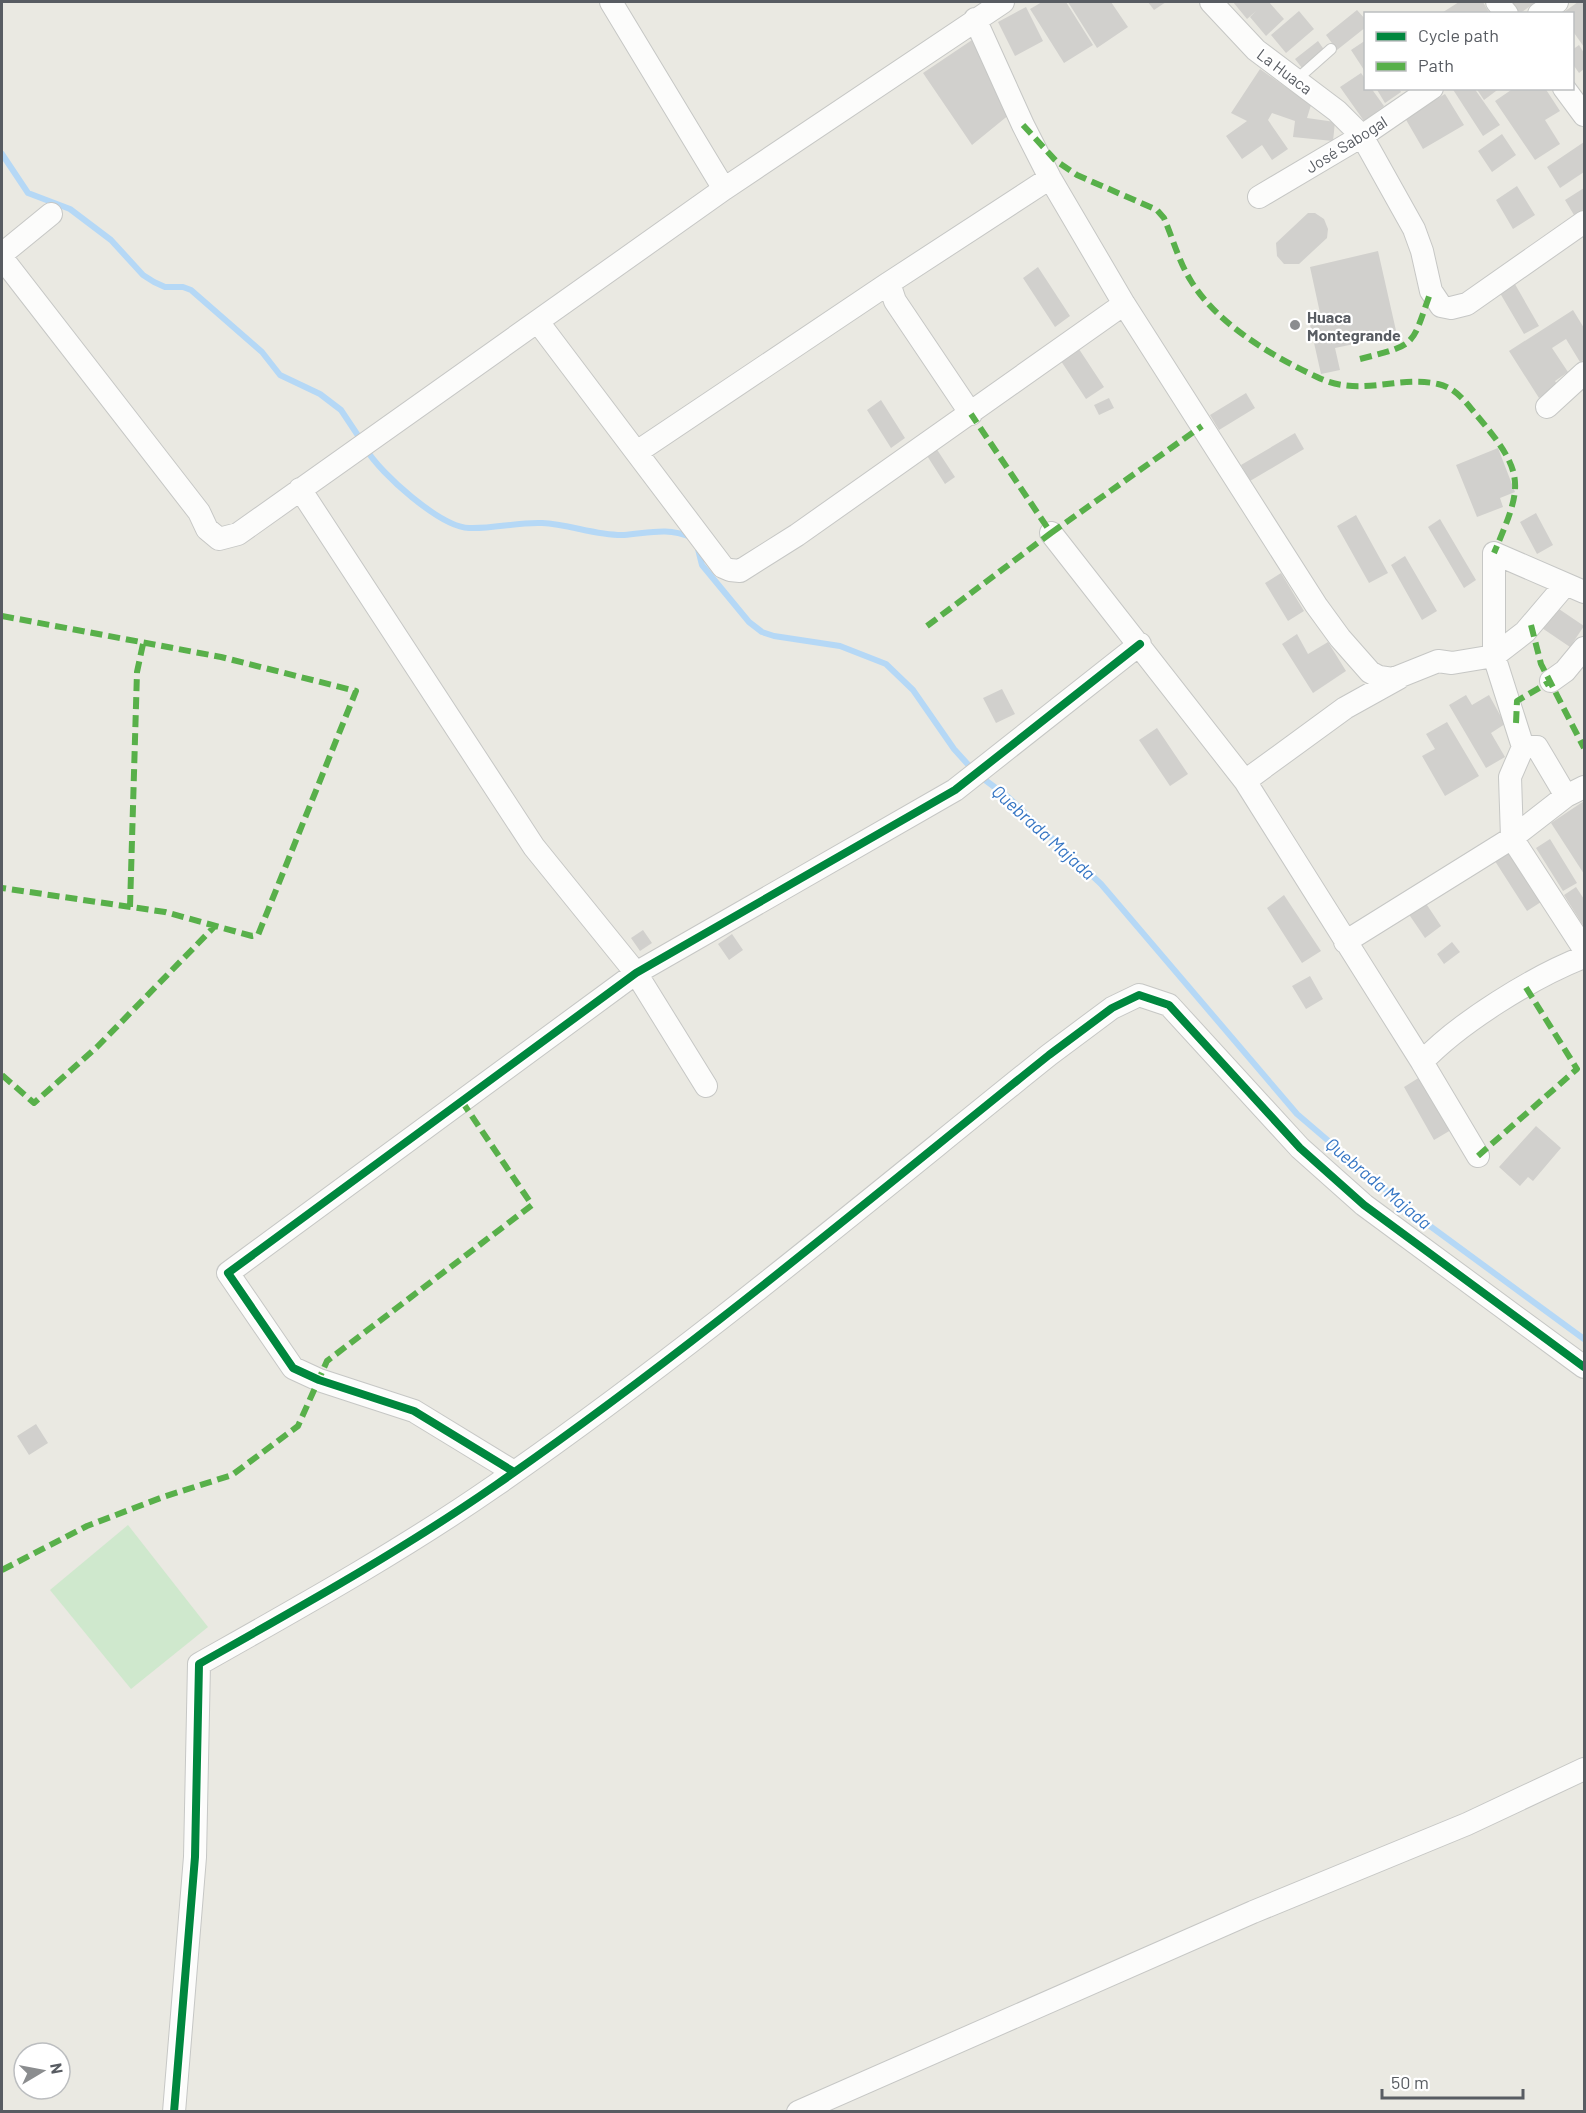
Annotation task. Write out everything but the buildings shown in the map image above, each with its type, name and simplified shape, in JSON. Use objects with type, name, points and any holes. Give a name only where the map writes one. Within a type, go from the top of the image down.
[{"type":"street","points":[[610,2],[724,189]]},
{"type":"street","points":[[51,214],[2,256],[198,512],[207,529],[219,539],[238,534],[724,189],[1002,2]]},
{"type":"street","name":"La Huaca","points":[[1211,2],[1256,50],[1337,111],[1362,136],[1414,229],[1431,291],[1441,306],[1451,309],[1467,303],[1584,222]]},
{"type":"street","points":[[1542,12],[1557,2]]},
{"type":"street","points":[[975,19],[1023,125],[1050,178],[1124,304],[1329,624],[1370,672],[1385,679],[1400,678]]},
{"type":"street","name":"José Sabogal","points":[[1259,197],[1362,136],[1429,90]]},
{"type":"street","points":[[1565,90],[1584,115]]},
{"type":"street","points":[[637,452],[1050,178]]},
{"type":"street","points":[[889,283],[895,301],[971,414]]},
{"type":"street","points":[[538,322],[723,567],[740,571],[807,528],[971,414],[1124,304]]},
{"type":"street","points":[[1547,407],[1584,374]]},
{"type":"street","points":[[300,489],[534,847],[636,972],[706,1086]]},
{"type":"street","points":[[1051,533],[1245,781],[1422,1062],[1478,1156]]},
{"type":"street","points":[[1245,781],[1345,708],[1400,678],[1438,661],[1452,663],[1494,656],[1575,589],[1494,553],[1494,656],[1523,747],[1510,777],[1512,838],[1584,950]]},
{"type":"street","points":[[514,1472],[414,1411],[319,1380],[293,1368],[228,1273],[636,972],[966,781],[1140,645]]},
{"type":"street","points":[[1551,681],[1565,671],[1584,648]]},
{"type":"street","points":[[1345,942],[1512,838],[1575,792],[1537,747],[1523,747]]},
{"type":"street","points":[[1422,1062],[1472,1022],[1525,986],[1584,957]]},
{"type":"street","points":[[174,2112],[195,1857],[200,1664],[361,1573],[514,1472],[665,1363],[1081,1030],[1112,1008],[1139,995],[1169,1005],[1300,1148],[1364,1205],[1584,1367]]},
{"type":"street","points":[[798,2112],[1253,1912],[1467,1824],[1584,1769]]},
{"type":"lane","points":[[1296,80],[1330,49]]},
{"type":"green space","points":[[128,1525],[208,1627],[131,1689],[50,1590]]},
{"type":"waterway","name":"Quebrada Majada","points":[[2,154],[28,193],[70,209],[111,240],[143,275],[154,282],[165,287],[183,287],[191,290],[262,352],[280,375],[320,394],[341,410],[361,440]]},
{"type":"waterway","name":"Quebrada Majada","points":[[366,449],[384,471],[412,497],[443,519],[457,525],[478,528],[542,523],[614,535],[666,531],[691,537]]},
{"type":"waterway","name":"Quebrada Majada","points":[[698,549],[702,565],[749,622],[762,632],[774,636],[840,646],[886,664],[913,690],[954,749],[973,770]]},
{"type":"waterway","name":"Quebrada Majada","points":[[981,777],[1008,797],[1101,884],[1297,1114],[1415,1215],[1584,1339]]},
{"type":"marked path","points":[[1023,125],[1056,161],[1077,175],[1157,210],[1164,218],[1187,274],[1202,297],[1230,325],[1264,349],[1300,369],[1333,383],[1363,386],[1423,382],[1445,386],[1461,397],[1495,437],[1506,454],[1515,482],[1510,512],[1494,553]]},
{"type":"marked path","points":[[1360,359],[1393,350],[1410,340],[1420,323],[1431,291]]},
{"type":"marked path","points":[[927,626],[1051,533],[971,414]]},
{"type":"marked path","points":[[1051,533],[1202,426]]},
{"type":"marked path","points":[[2,616],[221,657],[356,691],[258,935],[252,936],[165,912],[2,888]]},
{"type":"marked path","points":[[1531,625],[1541,664],[1584,748]]},
{"type":"marked path","points":[[130,907],[137,672],[143,644]]},
{"type":"marked path","points":[[1516,723],[1517,701],[1551,681]]},
{"type":"marked path","points":[[2,1075],[34,1103],[97,1047],[215,926]]},
{"type":"marked path","points":[[1478,1156],[1577,1069],[1525,986]]},
{"type":"marked path","points":[[2,1570],[87,1526],[163,1497],[232,1475],[298,1426],[327,1361],[532,1205],[461,1100]]},
{"type":"cycle path","points":[[514,1472],[414,1411],[319,1380],[293,1368],[228,1273],[636,973],[955,790],[1140,644]]},
{"type":"cycle path","points":[[174,2112],[195,1857],[199,1664],[424,1533],[567,1434],[707,1329],[1049,1055],[1112,1008],[1139,995],[1169,1005],[1300,1148],[1364,1205],[1584,1367]]},
{"type":"place","name":"Huaca Montegrande","points":[[1295,325]]}]
